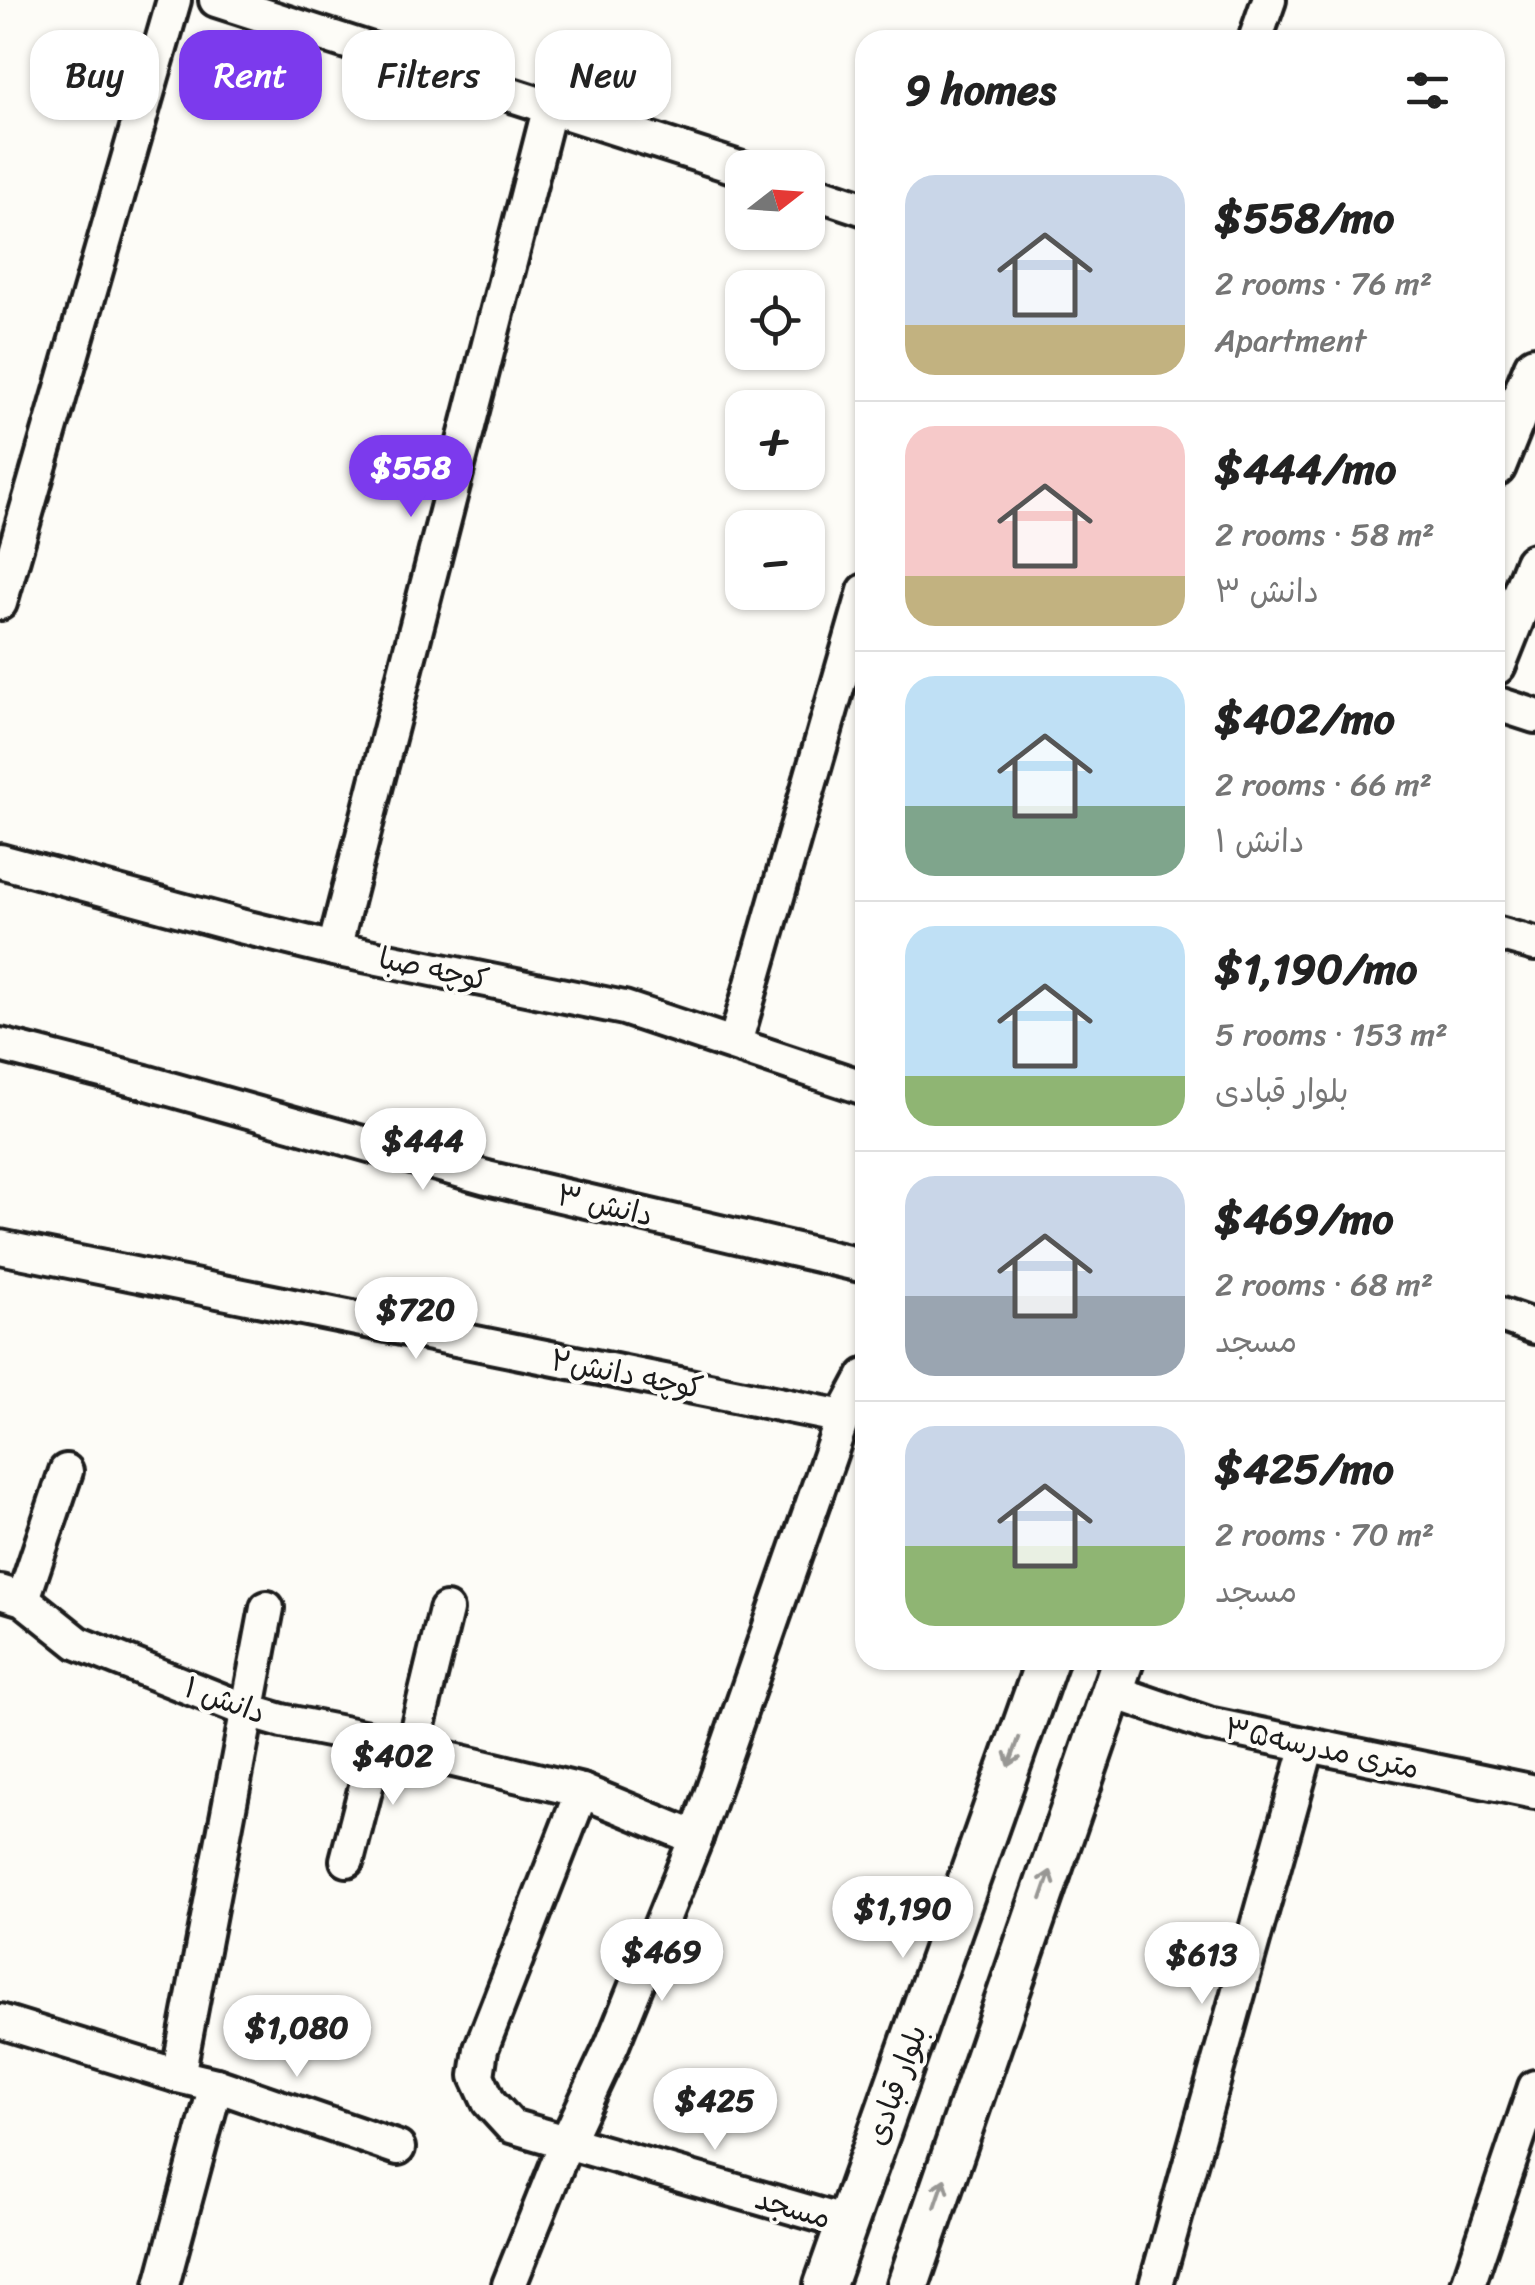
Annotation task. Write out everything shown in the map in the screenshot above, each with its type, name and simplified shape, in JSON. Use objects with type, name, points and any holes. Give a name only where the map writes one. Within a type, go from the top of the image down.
[{"type":"street","points":[[0,603],[174,0]]},
{"type":"street","points":[[216,0],[535,101]]},
{"type":"street","points":[[1258,30],[1269,0]]},
{"type":"street","points":[[334,949],[546,120]]},
{"type":"street","points":[[593,120],[725,163]]},
{"type":"street","points":[[825,196],[855,206]]},
{"type":"street","points":[[1505,417],[1535,367]]},
{"type":"street","points":[[1505,639],[1535,564]]},
{"type":"street","points":[[735,1043],[855,625]]},
{"type":"street","points":[[1505,706],[1535,716]]},
{"type":"street","name":"کوچه صبا","points":[[0,862],[334,949],[624,1008],[855,1085]]},
{"type":"street","points":[[1505,936],[1535,944]]},
{"type":"street","name":"دانش ۳","points":[[0,1045],[487,1178],[855,1264]]},
{"type":"street","name":"کوچه دانش۲","points":[[0,1247],[843,1418]]},
{"type":"street","points":[[1505,1317],[1535,1327]]},
{"type":"street","points":[[509,2285],[696,1838],[843,1418],[855,1395]]},
{"type":"street","points":[[12,1596],[66,1471]]},
{"type":"street","name":"دانش ۱","points":[[12,1596],[78,1643],[248,1712],[582,1791],[696,1838]]},
{"type":"street","points":[[178,2076],[267,1608]]},
{"type":"street","points":[[412,1750],[446,1610]]},
{"type":"street","name":"بلوار قبادی","points":[[825,2285],[1043,1670]]},
{"type":"street","points":[[908,2285],[1118,1676]]},
{"type":"street","name":"۳۵متری مدرسه","points":[[1118,1676],[1208,1724],[1535,1792]]},
{"type":"street","points":[[347,1860],[378,1740]]},
{"type":"street","points":[[1156,2285],[1308,1745]]},
{"type":"street","name":"مسجد","points":[[582,1791],[480,2049],[477,2076],[489,2102],[510,2126],[846,2223]]},
{"type":"street","points":[[0,2021],[216,2085],[398,2148]]},
{"type":"street","points":[[162,2285],[216,2085]]},
{"type":"street","points":[[1468,2285],[1535,2087]]}]
